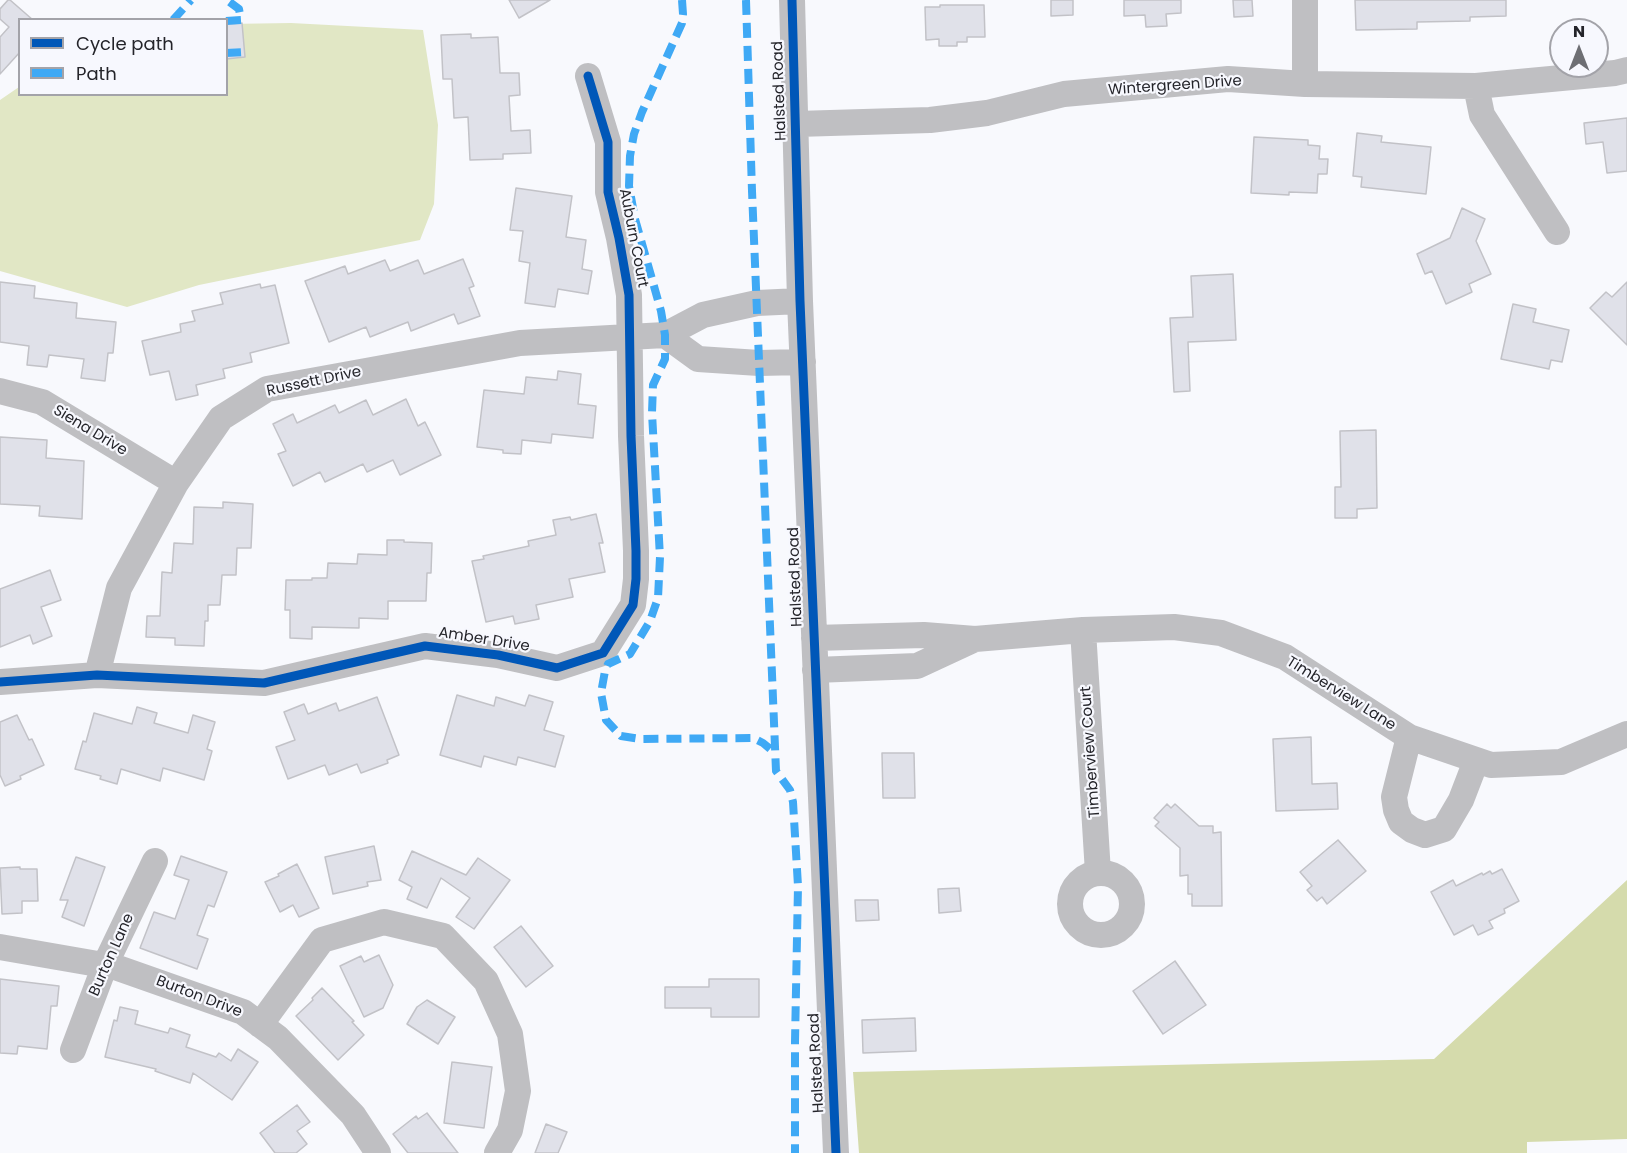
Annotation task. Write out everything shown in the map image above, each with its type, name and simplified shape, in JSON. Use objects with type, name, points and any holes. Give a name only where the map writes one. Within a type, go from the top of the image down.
[{"type":"street","name":"Halsted Road","points":[[792,0],[803,362],[836,1153]]},
{"type":"street","points":[[1305,0],[1305,84]]},
{"type":"street","name":"Wintergreen Drive","points":[[797,124],[930,120],[987,113],[1064,94],[1228,79],[1305,84],[1476,86],[1627,70]]},
{"type":"street","name":"Auburn Court","points":[[588,76],[608,142],[608,192],[629,295],[629,337]]},
{"type":"street","points":[[1476,86],[1482,115],[1557,232]]},
{"type":"street","name":"Russett Drive","points":[[97,675],[119,588],[176,483],[221,418],[267,389],[520,343],[664,335],[703,315],[757,303],[801,301]]},
{"type":"street","points":[[664,335],[698,359],[759,363],[803,362]]},
{"type":"street","name":"Amber Drive","points":[[0,682],[97,675],[264,683],[425,646],[498,655],[557,668],[603,653],[633,605],[636,579],[629,337]]},
{"type":"street","name":"Siena Drive","points":[[0,391],[42,402],[176,483]]},
{"type":"street","name":"Timberview Lane","points":[[814,638],[924,634],[975,639],[1083,630],[1174,627],[1221,633],[1285,657],[1409,737],[1491,765],[1562,762],[1627,734]]},
{"type":"street","name":"Timberview Court","points":[[1083,630],[1098,873]]},
{"type":"street","name":"Timberview Lane","points":[[815,670],[917,666],[975,639]]},
{"type":"street","points":[[1409,737],[1394,797],[1396,810],[1401,822],[1425,835],[1444,829],[1461,800],[1476,761]]},
{"type":"street","name":"Burton Lane","points":[[73,1050],[105,965],[155,861]]},
{"type":"street","points":[[260,1025],[322,940],[384,922],[443,936],[486,981],[510,1034],[519,1091],[510,1130],[498,1153]]},
{"type":"street","name":"Burton Drive","points":[[0,948],[115,967],[243,1012],[278,1038],[353,1115],[378,1153]]},
{"type":"green space","points":[[291,23],[423,30],[438,125],[434,204],[420,240],[199,285],[127,307],[0,271],[0,100],[18,88],[18,96],[228,96],[228,24]]},
{"type":"green space","points":[[1627,880],[1627,1139],[1527,1142],[1527,1153],[859,1153],[853,1072],[1434,1059]]},
{"type":"building","points":[[10,0],[31,18],[18,18],[18,54],[0,74],[0,37],[9,27],[0,19],[0,9]]},
{"type":"building","points":[[509,0],[550,0],[519,18]]},
{"type":"building","points":[[1051,0],[1073,0],[1073,15],[1051,16]]},
{"type":"building","points":[[1124,0],[1181,0],[1181,13],[1166,14],[1167,26],[1146,27],[1145,15],[1124,16]]},
{"type":"building","points":[[1233,0],[1252,0],[1253,16],[1234,17]]},
{"type":"building","points":[[1355,0],[1506,0],[1506,16],[1470,17],[1470,21],[1417,22],[1417,29],[1356,30]]},
{"type":"building","points":[[940,5],[984,5],[985,37],[967,37],[967,42],[957,42],[957,46],[939,46],[939,39],[926,40],[925,7],[940,7]]},
{"type":"building","points":[[242,23],[245,57],[228,59],[228,24]]},
{"type":"building","points":[[471,34],[471,38],[498,37],[500,73],[519,73],[520,95],[509,96],[511,131],[530,130],[531,153],[503,154],[503,159],[470,160],[468,117],[454,118],[452,79],[443,79],[441,35]]},
{"type":"building","points":[[1627,118],[1627,171],[1607,173],[1603,142],[1586,144],[1584,123]]},
{"type":"building","points":[[1357,133],[1382,136],[1381,142],[1431,147],[1426,194],[1361,187],[1362,177],[1353,176]]},
{"type":"building","points":[[1254,137],[1308,140],[1308,145],[1320,146],[1319,159],[1328,159],[1327,174],[1318,174],[1317,193],[1289,192],[1289,195],[1251,193]]},
{"type":"building","points":[[516,188],[572,196],[566,237],[586,240],[582,269],[592,271],[588,294],[558,289],[555,307],[525,303],[530,263],[519,261],[523,231],[510,230]]},
{"type":"building","points":[[1462,208],[1485,219],[1476,241],[1491,274],[1469,284],[1472,292],[1446,304],[1432,271],[1425,274],[1417,254],[1450,238]]},
{"type":"building","points":[[463,259],[474,286],[469,288],[480,316],[458,324],[454,314],[411,331],[408,322],[370,337],[366,327],[329,342],[305,281],[345,266],[348,274],[385,260],[390,271],[418,260],[424,274]]},
{"type":"building","points":[[1233,274],[1236,340],[1188,342],[1190,391],[1174,392],[1170,318],[1193,317],[1191,276]]},
{"type":"building","points":[[0,282],[35,286],[34,298],[77,303],[76,318],[116,322],[113,353],[108,353],[105,381],[81,378],[84,359],[49,355],[47,367],[27,365],[29,346],[0,342]]},
{"type":"building","points":[[1627,282],[1627,345],[1590,308],[1606,292],[1612,297]]},
{"type":"building","points":[[260,284],[261,288],[275,285],[289,343],[250,353],[252,362],[223,369],[225,378],[196,385],[198,395],[176,400],[169,371],[150,375],[142,341],[181,332],[180,324],[195,321],[192,311],[223,304],[220,293]]},
{"type":"building","points":[[1513,304],[1536,309],[1533,322],[1569,330],[1562,362],[1551,360],[1549,369],[1501,359]]},
{"type":"building","points":[[558,371],[581,374],[578,404],[596,406],[593,438],[552,434],[551,443],[522,440],[521,454],[503,453],[503,450],[477,447],[484,390],[524,394],[526,377],[557,380]]},
{"type":"building","points":[[406,399],[418,426],[425,422],[441,455],[400,475],[393,460],[367,472],[363,464],[325,482],[320,472],[293,486],[278,454],[286,451],[273,424],[293,414],[297,423],[335,405],[339,413],[366,400],[373,415]]},
{"type":"building","points":[[1376,430],[1377,508],[1357,509],[1357,518],[1335,518],[1335,487],[1341,487],[1340,431]]},
{"type":"building","points":[[0,437],[47,440],[46,458],[84,461],[82,519],[39,516],[40,506],[0,504]]},
{"type":"building","points":[[223,502],[253,504],[251,548],[237,548],[236,575],[222,575],[220,605],[208,605],[204,646],[175,645],[175,638],[146,637],[147,616],[160,616],[162,572],[172,573],[174,543],[193,544],[194,507],[223,508]]},
{"type":"building","points":[[596,514],[603,543],[599,543],[605,572],[569,579],[573,597],[536,605],[539,619],[515,624],[513,616],[486,622],[472,561],[484,559],[483,556],[529,546],[528,541],[556,535],[553,520],[570,517],[571,520]]},
{"type":"building","points":[[387,540],[432,543],[431,573],[427,573],[426,601],[388,601],[388,619],[359,618],[359,628],[312,627],[312,639],[290,638],[290,610],[285,610],[286,580],[327,578],[328,563],[357,564],[358,554],[387,555]]},
{"type":"building","points":[[50,570],[61,600],[41,607],[52,636],[33,644],[30,635],[0,647],[0,589]]},
{"type":"building","points":[[457,695],[494,706],[496,697],[525,706],[529,695],[553,702],[544,730],[564,736],[555,767],[518,757],[516,765],[484,756],[481,767],[440,755]]},
{"type":"building","points":[[377,697],[399,755],[387,760],[388,763],[361,773],[357,764],[329,775],[325,765],[288,779],[276,747],[295,740],[284,712],[304,704],[308,714],[336,703],[339,711]]},
{"type":"building","points":[[137,707],[157,713],[154,723],[188,733],[193,715],[215,722],[207,749],[212,751],[204,780],[163,768],[160,781],[121,769],[117,784],[100,779],[101,776],[75,769],[94,713],[132,724]]},
{"type":"building","points":[[17,715],[44,765],[5,786],[0,775],[0,722]]},
{"type":"building","points":[[1311,737],[1312,784],[1337,783],[1338,809],[1276,811],[1273,739]]},
{"type":"building","points":[[882,753],[914,753],[915,798],[883,798]]},
{"type":"building","points":[[1167,804],[1171,808],[1175,804],[1199,826],[1213,826],[1213,833],[1221,832],[1222,906],[1192,906],[1192,894],[1188,894],[1188,875],[1180,876],[1180,848],[1155,826],[1159,822],[1154,818]]},
{"type":"building","points":[[1338,840],[1366,871],[1327,904],[1322,897],[1317,901],[1307,890],[1312,886],[1300,872]]},
{"type":"building","points":[[374,846],[381,880],[367,882],[368,886],[333,894],[325,857]]},
{"type":"building","points":[[412,851],[466,875],[478,858],[510,880],[474,929],[456,917],[470,898],[441,878],[427,908],[407,899],[412,887],[399,880]]},
{"type":"building","points":[[181,856],[227,872],[214,907],[208,905],[197,935],[208,939],[197,969],[140,948],[154,912],[175,919],[189,880],[174,875]]},
{"type":"building","points":[[76,857],[105,867],[84,926],[62,917],[68,900],[60,900]]},
{"type":"building","points":[[297,864],[319,908],[299,917],[293,905],[280,912],[265,882]]},
{"type":"building","points":[[20,867],[20,869],[37,869],[38,901],[22,901],[22,913],[2,914],[0,868]]},
{"type":"building","points":[[1502,869],[1519,901],[1504,909],[1505,913],[1489,921],[1493,928],[1478,935],[1473,925],[1454,935],[1431,892],[1453,880],[1456,886],[1482,873],[1483,875],[1490,871],[1492,874]]},
{"type":"building","points":[[959,888],[961,911],[939,913],[938,889]]},
{"type":"building","points":[[855,900],[878,900],[879,920],[856,921]]},
{"type":"building","points":[[521,926],[553,966],[526,987],[494,947]]},
{"type":"building","points":[[379,955],[393,985],[383,1008],[364,1017],[340,966],[361,956],[364,962]]},
{"type":"building","points":[[1175,961],[1206,1005],[1163,1034],[1133,991]]},
{"type":"building","points":[[0,979],[59,986],[57,1006],[51,1006],[47,1049],[18,1046],[17,1054],[0,1053]]},
{"type":"building","points":[[709,979],[759,979],[759,1017],[711,1017],[711,1008],[665,1008],[665,987],[709,987]]},
{"type":"building","points":[[322,988],[354,1021],[352,1022],[364,1035],[338,1060],[296,1016]]},
{"type":"building","points":[[427,1000],[455,1017],[438,1044],[407,1024],[417,1007]]},
{"type":"building","points":[[120,1007],[138,1011],[135,1024],[168,1033],[170,1028],[190,1035],[186,1047],[216,1057],[219,1053],[231,1061],[238,1049],[258,1062],[232,1100],[193,1073],[190,1083],[155,1071],[156,1069],[105,1057],[114,1020],[117,1021]]},
{"type":"building","points":[[915,1018],[916,1051],[863,1053],[862,1020]]},
{"type":"building","points":[[452,1062],[492,1067],[484,1128],[444,1123]]},
{"type":"building","points":[[297,1105],[310,1122],[297,1131],[307,1144],[296,1153],[275,1153],[260,1133]]},
{"type":"building","points":[[427,1113],[458,1153],[408,1153],[393,1134],[416,1116],[418,1119]]},
{"type":"building","points":[[546,1124],[567,1132],[558,1153],[535,1153]]},
{"type":"marked path","points":[[175,18],[191,0]]},
{"type":"marked path","points":[[227,0],[239,9],[241,20],[228,21]]},
{"type":"marked path","points":[[682,0],[682,23],[642,112],[634,134],[630,156],[629,186],[635,219],[661,311],[665,335],[665,359],[653,385],[652,413],[660,557],[658,598],[650,621],[630,654],[608,664],[601,693],[606,720],[621,736],[640,739],[753,738],[775,753]]},
{"type":"marked path","points":[[746,0],[776,771],[790,790],[793,802],[798,886],[795,1153]]},
{"type":"marked path","points":[[228,53],[244,52]]},
{"type":"cycle path","points":[[792,0],[800,301],[836,1153]]},
{"type":"cycle path","points":[[0,682],[97,675],[264,683],[425,646],[498,655],[557,668],[603,653],[633,605],[636,551],[631,436],[629,295],[608,192],[608,142],[588,76]]}]
